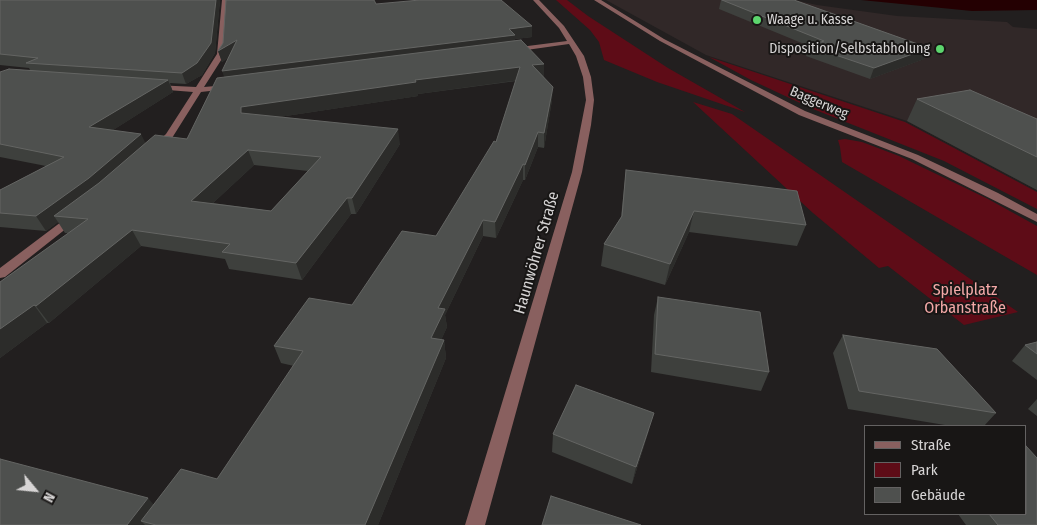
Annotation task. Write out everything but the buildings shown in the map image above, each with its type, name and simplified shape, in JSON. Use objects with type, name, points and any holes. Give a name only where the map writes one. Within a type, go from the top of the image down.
[{"type":"street","points":[[147,156],[169,136],[220,54],[225,18],[225,0]]},
{"type":"street","name":"Haunwöhrer Straße","points":[[475,525],[577,172],[590,100],[587,77],[580,56],[562,27],[536,0]]},
{"type":"street","name":"Baggerweg","points":[[597,0],[662,40],[802,112],[914,157],[994,195],[1037,219]]},
{"type":"street","points":[[502,52],[572,42]]},
{"type":"street","points":[[149,87],[198,90],[236,86]]},
{"type":"street","points":[[0,274],[79,214]]},
{"type":"shaded area","points":[[606,0],[794,0],[897,16],[1007,22],[1013,27],[1037,29],[1037,190],[907,121],[706,55]]},
{"type":"shaded area","points":[[861,0],[1037,0],[1037,10],[972,11]]},
{"type":"green space","points":[[556,0],[567,0],[588,16],[668,68],[745,112],[657,82],[604,60],[599,42],[590,30]]},
{"type":"green space","points":[[709,57],[905,122],[1037,192],[1037,209],[944,161],[813,109],[751,80]]},
{"type":"green space","name":"Spielplatz Orbanstraße","points":[[693,102],[732,114],[1018,312],[964,325],[888,266],[879,268],[813,213]]},
{"type":"green space","points":[[845,139],[862,142],[899,156],[988,199],[1037,226],[1037,275],[842,162],[838,140]]},
{"type":"place","name":"Waage u. Kasse","points":[[757,20]]},
{"type":"place","name":"Disposition/Selbstabholung","points":[[940,49]]}]
